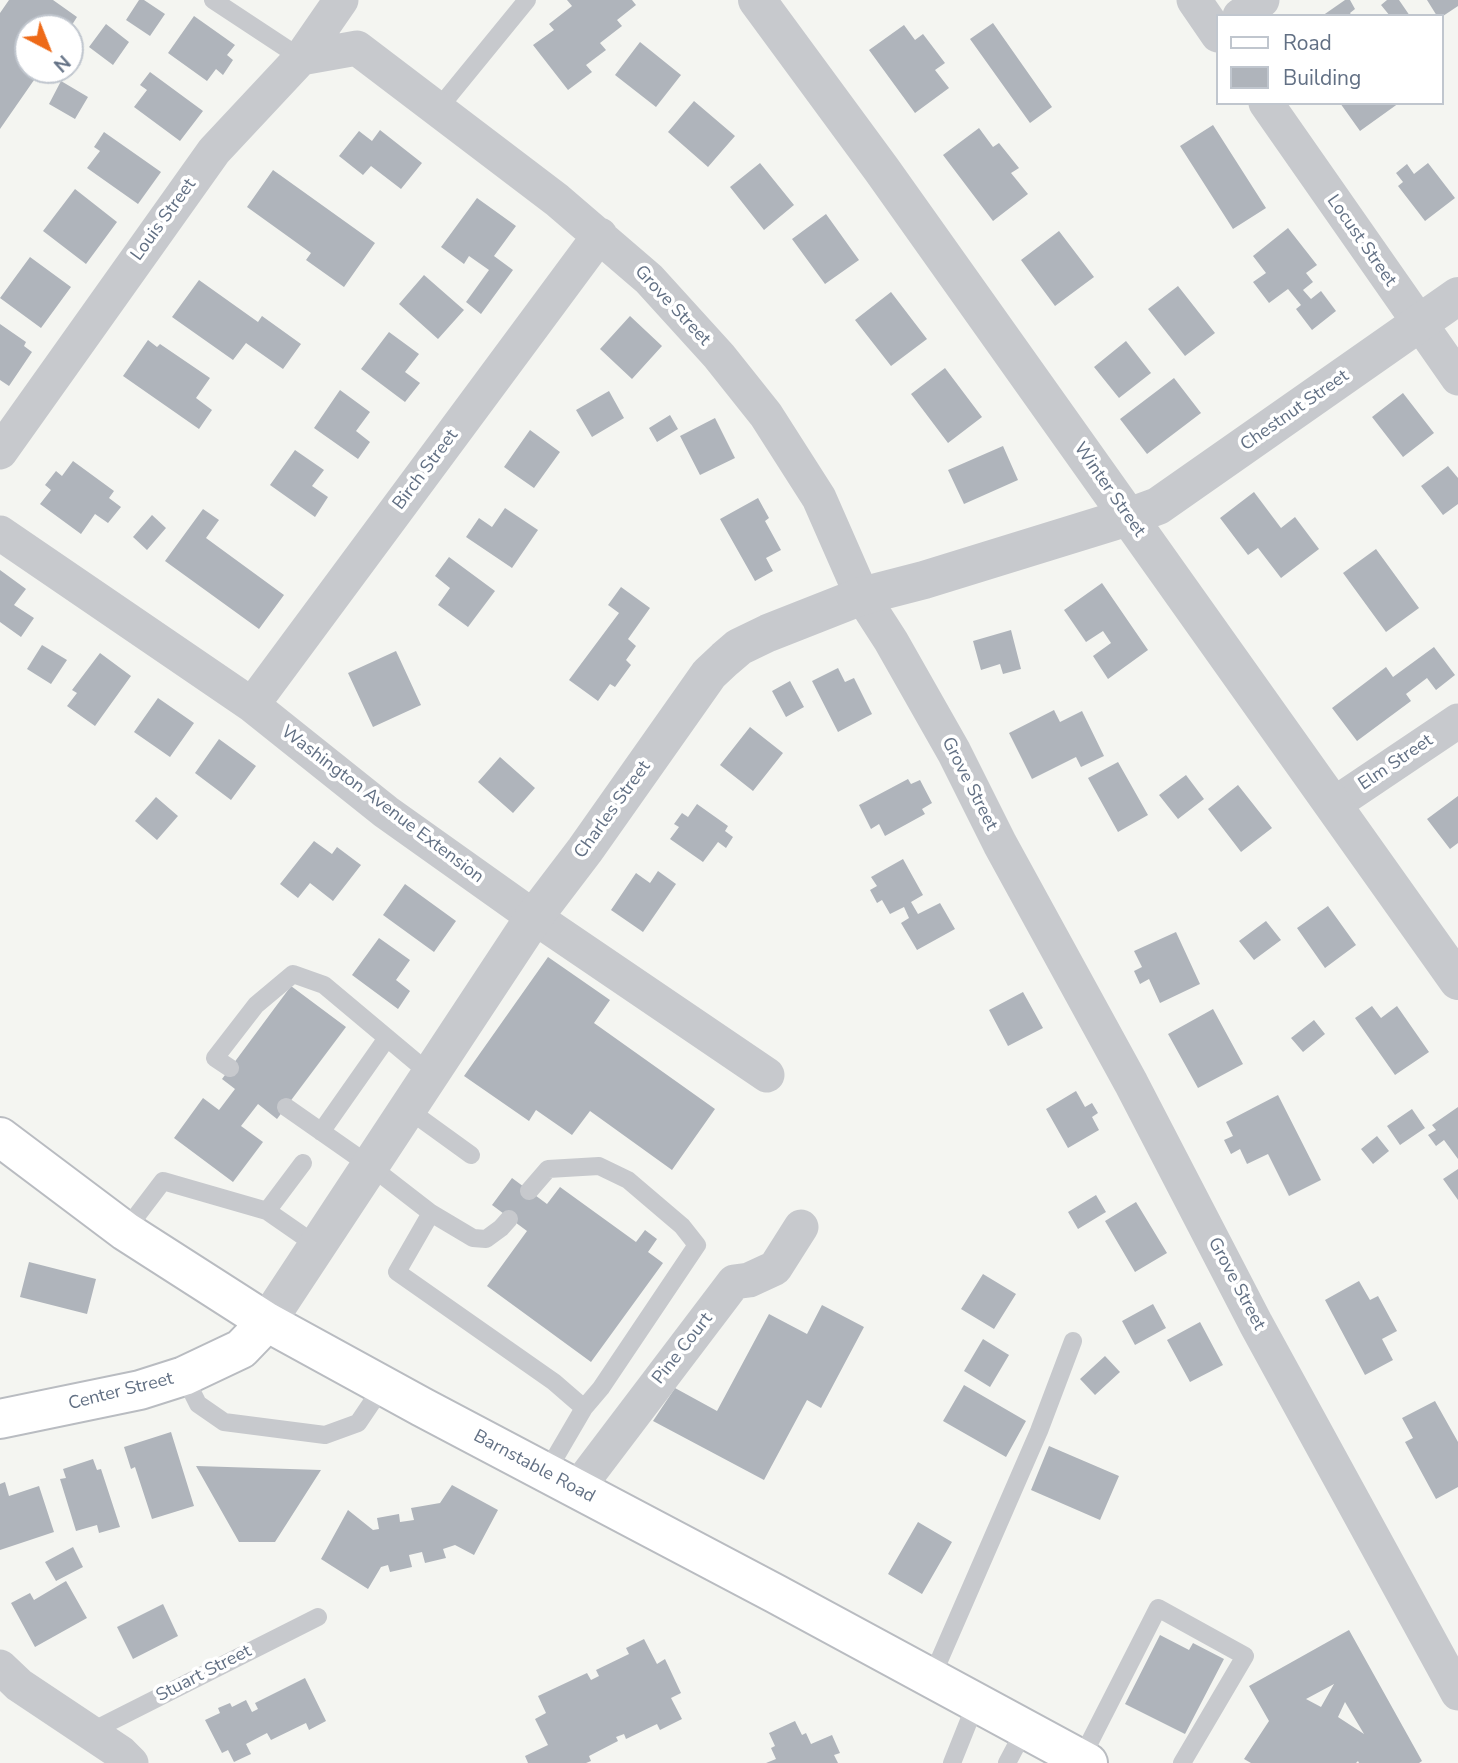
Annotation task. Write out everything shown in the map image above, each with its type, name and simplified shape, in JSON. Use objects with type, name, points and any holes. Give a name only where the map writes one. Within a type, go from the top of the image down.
[{"type":"main road","name":"Barnstable Road","points":[[0,1137],[124,1231],[267,1322],[1084,1761]]},
{"type":"main road","name":"Center Street","points":[[0,1419],[140,1390],[184,1376],[241,1349],[267,1322]]},
{"type":"street","name":"Louis Street","points":[[0,452],[214,150],[300,58],[341,0]]},
{"type":"street","name":"Winter Street","points":[[757,0],[882,170],[1458,981]]},
{"type":"street","points":[[1194,0],[1216,22]]},
{"type":"street","points":[[1243,14],[1262,0]]},
{"type":"street","name":"Grove Street","points":[[300,58],[357,47],[438,109],[600,235],[649,279],[766,415],[819,498],[862,596],[891,641],[954,752],[1000,844],[1132,1083],[1256,1324],[1458,1693]]},
{"type":"street","name":"Locust Street","points":[[1267,105],[1458,378]]},
{"type":"street","name":"Birch Street","points":[[252,705],[600,235]]},
{"type":"street","name":"Chestnut Street","points":[[1128,517],[1158,506],[1208,473],[1458,296]]},
{"type":"street","name":"Charles Street","points":[[267,1322],[534,917],[585,850],[709,674],[725,659],[739,648],[768,633],[862,596],[924,580],[1128,517]]},
{"type":"street","name":"Washington Avenue Extension","points":[[0,533],[252,705],[386,812],[534,917],[766,1074]]},
{"type":"street","name":"Elm Street","points":[[1333,805],[1458,721]]},
{"type":"street","name":"Pine Court","points":[[561,1481],[734,1282],[749,1280],[775,1268],[801,1227]]},
{"type":"street","points":[[0,1667],[19,1685],[121,1753],[131,1763]]},
{"type":"lane","points":[[213,0],[300,58]]},
{"type":"lane","points":[[438,109],[527,0]]},
{"type":"lane","points":[[230,1068],[215,1058],[256,1005],[293,974],[324,985],[429,1073]]},
{"type":"lane","points":[[321,1132],[387,1038]]},
{"type":"lane","points":[[286,1107],[369,1165],[431,1213],[473,1238],[486,1239],[509,1219]]},
{"type":"lane","points":[[406,1108],[471,1156]]},
{"type":"lane","points":[[267,1211],[303,1163]]},
{"type":"lane","points":[[529,1191],[548,1168],[599,1166],[628,1180],[682,1226],[697,1245],[601,1388],[584,1408],[561,1481]]},
{"type":"lane","points":[[124,1231],[163,1181],[267,1211],[316,1245]]},
{"type":"lane","points":[[431,1213],[397,1272],[554,1382],[584,1408]]},
{"type":"lane","points":[[931,1679],[1039,1431],[1073,1341]]},
{"type":"lane","points":[[184,1376],[198,1404],[224,1422],[325,1435],[358,1423],[383,1386]]},
{"type":"lane","points":[[1084,1761],[1158,1608],[1245,1656],[1182,1763]]},
{"type":"lane","name":"Stuart Street","points":[[90,1732],[318,1617]]},
{"type":"lane","points":[[952,1763],[976,1703]]},
{"type":"lane","points":[[1007,1763],[1025,1729]]},
{"type":"building","points":[[9,0],[53,0],[73,14],[14,14],[14,84],[31,84],[0,129],[0,13]]},
{"type":"building","points":[[139,0],[144,0],[165,14],[150,36],[126,20]]},
{"type":"building","points":[[567,0],[632,0],[636,5],[617,20],[622,26],[600,43],[606,50],[586,65],[592,72],[568,90],[533,45],[554,30],[549,24],[572,6]]},
{"type":"building","points":[[1345,0],[1350,0],[1355,9],[1351,14],[1325,14]]},
{"type":"building","points":[[1387,0],[1399,0],[1409,14],[1388,14],[1381,5]]},
{"type":"building","points":[[1427,0],[1458,0],[1458,6],[1444,15],[1436,14]]},
{"type":"building","points":[[194,16],[235,45],[227,55],[233,60],[223,75],[216,69],[207,81],[168,53]]},
{"type":"building","points":[[993,23],[1052,107],[1030,123],[970,39]]},
{"type":"building","points":[[106,24],[129,42],[113,65],[89,47]]},
{"type":"building","points":[[904,25],[915,40],[923,34],[945,63],[935,70],[949,88],[915,113],[869,50]]},
{"type":"building","points":[[640,42],[681,75],[656,107],[615,75]]},
{"type":"building","points":[[150,72],[203,111],[180,141],[134,107],[147,90],[140,85]]},
{"type":"building","points":[[59,84],[66,84],[88,97],[75,119],[49,104]]},
{"type":"building","points":[[694,101],[735,136],[708,167],[668,132]]},
{"type":"building","points":[[1341,105],[1396,105],[1360,131]]},
{"type":"building","points":[[1213,125],[1266,208],[1233,229],[1180,146]]},
{"type":"building","points":[[979,128],[993,147],[999,143],[1019,168],[1011,173],[1028,194],[993,221],[943,155]]},
{"type":"building","points":[[380,130],[422,163],[401,189],[371,166],[363,175],[339,156],[359,131],[372,141]]},
{"type":"building","points":[[104,132],[161,172],[138,204],[87,168],[100,151],[94,147]]},
{"type":"building","points":[[760,163],[794,205],[764,230],[730,187]]},
{"type":"building","points":[[1428,163],[1455,198],[1425,221],[1398,186],[1403,182],[1396,173],[1407,164],[1414,174]]},
{"type":"building","points":[[273,170],[375,243],[344,287],[306,260],[311,253],[247,207]]},
{"type":"building","points":[[75,189],[117,222],[86,264],[43,231]]},
{"type":"building","points":[[477,198],[516,226],[494,256],[513,270],[481,314],[466,302],[489,270],[469,256],[464,264],[441,247]]},
{"type":"building","points":[[826,214],[859,260],[825,284],[792,239]]},
{"type":"building","points":[[1288,228],[1317,265],[1306,273],[1313,282],[1303,290],[1311,299],[1321,291],[1336,311],[1312,330],[1296,309],[1301,305],[1288,289],[1269,303],[1253,282],[1266,273],[1253,256]]},
{"type":"building","points":[[1059,231],[1094,277],[1055,306],[1021,260]]},
{"type":"building","points":[[30,257],[71,287],[41,328],[0,298]]},
{"type":"building","points":[[424,275],[464,310],[438,339],[399,304]]},
{"type":"building","points":[[199,280],[258,322],[262,316],[301,344],[283,369],[246,343],[233,360],[172,317]]},
{"type":"building","points":[[1178,286],[1215,333],[1185,356],[1148,309]]},
{"type":"building","points":[[891,292],[927,339],[891,366],[855,320]]},
{"type":"building","points":[[630,316],[662,346],[632,379],[600,349]]},
{"type":"building","points":[[0,324],[26,342],[24,346],[32,352],[9,386],[0,380]]},
{"type":"building","points":[[389,332],[419,354],[405,372],[420,383],[405,402],[361,369]]},
{"type":"building","points":[[148,340],[157,347],[160,344],[210,378],[196,398],[212,410],[199,429],[123,376]]},
{"type":"building","points":[[1126,341],[1151,373],[1119,398],[1094,367]]},
{"type":"building","points":[[945,368],[982,417],[948,443],[911,394]]},
{"type":"building","points":[[1174,378],[1201,413],[1147,454],[1120,419]]},
{"type":"building","points":[[340,390],[370,412],[356,431],[370,442],[358,459],[314,428]]},
{"type":"building","points":[[609,391],[624,418],[592,437],[576,410]]},
{"type":"building","points":[[1403,393],[1434,433],[1403,457],[1372,417]]},
{"type":"building","points":[[670,415],[678,429],[657,442],[649,428]]},
{"type":"building","points":[[715,418],[735,458],[700,475],[680,436]]},
{"type":"building","points":[[530,430],[560,452],[534,488],[504,467]]},
{"type":"building","points":[[1003,446],[1018,480],[964,504],[948,470]]},
{"type":"building","points":[[295,450],[324,470],[312,486],[328,497],[315,517],[270,485]]},
{"type":"building","points":[[73,461],[114,491],[109,498],[121,507],[108,523],[95,514],[81,534],[40,504],[51,490],[45,485],[56,471],[62,476]]},
{"type":"building","points":[[1448,466],[1458,478],[1458,504],[1443,515],[1421,486]]},
{"type":"building","points":[[1254,492],[1281,528],[1295,517],[1319,549],[1281,578],[1258,548],[1248,555],[1220,518]]},
{"type":"building","points":[[758,498],[769,518],[765,521],[781,550],[766,558],[773,571],[755,581],[720,519]]},
{"type":"building","points":[[505,508],[538,530],[512,568],[466,537],[479,518],[492,527]]},
{"type":"building","points":[[203,509],[219,520],[206,538],[284,595],[259,629],[165,561]]},
{"type":"building","points":[[152,515],[166,528],[147,550],[133,537]]},
{"type":"building","points":[[1376,549],[1419,608],[1386,632],[1343,573]]},
{"type":"building","points":[[449,557],[495,591],[468,627],[438,605],[450,588],[435,576]]},
{"type":"building","points":[[0,570],[26,589],[14,605],[34,618],[21,637],[0,622]]},
{"type":"building","points":[[1102,583],[1148,650],[1108,679],[1093,656],[1111,643],[1103,631],[1086,642],[1064,610]]},
{"type":"building","points":[[621,587],[650,608],[628,639],[636,646],[626,660],[631,665],[615,687],[610,684],[598,701],[569,680],[619,613],[608,605]]},
{"type":"building","points":[[1011,630],[1021,669],[1003,674],[1000,664],[981,670],[973,641]]},
{"type":"building","points":[[42,645],[67,660],[51,684],[27,669]]},
{"type":"building","points":[[1434,647],[1455,675],[1436,690],[1427,678],[1406,694],[1411,701],[1357,741],[1332,708],[1386,667],[1393,677]]},
{"type":"building","points":[[396,651],[421,705],[373,727],[348,673]]},
{"type":"building","points":[[100,653],[131,676],[95,726],[67,706],[77,693],[72,690]]},
{"type":"building","points":[[838,668],[845,682],[854,678],[872,714],[838,732],[812,681]]},
{"type":"building","points":[[790,681],[804,707],[786,717],[772,691]]},
{"type":"building","points":[[158,698],[194,723],[170,757],[134,732]]},
{"type":"building","points":[[1054,710],[1060,722],[1082,711],[1104,756],[1081,767],[1076,757],[1032,779],[1009,733]]},
{"type":"building","points":[[750,727],[783,753],[753,791],[720,765]]},
{"type":"building","points":[[219,739],[256,766],[231,800],[195,773]]},
{"type":"building","points":[[500,757],[535,788],[513,813],[478,782]]},
{"type":"building","points":[[1118,762],[1148,815],[1118,832],[1088,778]]},
{"type":"building","points":[[1186,775],[1204,799],[1178,819],[1159,795]]},
{"type":"building","points":[[908,779],[911,784],[920,780],[932,803],[922,809],[925,814],[885,836],[879,824],[871,829],[859,805]]},
{"type":"building","points":[[1238,785],[1272,828],[1241,852],[1208,809]]},
{"type":"building","points":[[1458,796],[1458,843],[1450,849],[1427,819]]},
{"type":"building","points":[[156,797],[178,816],[157,840],[135,821]]},
{"type":"building","points":[[697,804],[728,826],[725,831],[733,837],[726,848],[718,842],[703,862],[670,839],[679,827],[674,824],[682,813],[688,817]]},
{"type":"building","points":[[314,841],[332,854],[337,847],[361,865],[333,901],[310,883],[298,898],[280,884]]},
{"type":"building","points":[[903,859],[923,895],[911,902],[918,914],[940,903],[955,929],[917,950],[901,923],[909,918],[904,907],[890,914],[882,900],[877,903],[870,890],[877,886],[871,877]]},
{"type":"building","points":[[658,871],[676,884],[643,932],[611,910],[636,873],[650,883]]},
{"type":"building","points":[[405,884],[456,921],[434,952],[383,915]]},
{"type":"building","points":[[1328,906],[1356,945],[1325,968],[1297,928]]},
{"type":"building","points":[[1266,921],[1281,940],[1254,960],[1239,941]]},
{"type":"building","points":[[1176,932],[1200,984],[1160,1003],[1149,979],[1140,984],[1134,971],[1142,967],[1134,951]]},
{"type":"building","points":[[379,938],[410,960],[396,980],[410,991],[398,1009],[352,975]]},
{"type":"building","points":[[548,957],[610,1000],[594,1023],[715,1109],[672,1170],[590,1111],[572,1135],[536,1110],[529,1121],[464,1076]]},
{"type":"building","points":[[291,986],[346,1027],[277,1119],[258,1104],[241,1126],[263,1142],[233,1182],[174,1138],[203,1098],[219,1110],[235,1089],[222,1079]]},
{"type":"building","points":[[1023,992],[1043,1028],[1008,1046],[989,1010]]},
{"type":"building","points":[[1372,1006],[1381,1018],[1397,1006],[1429,1052],[1395,1075],[1355,1018]]},
{"type":"building","points":[[1213,1009],[1243,1064],[1198,1088],[1168,1034]]},
{"type":"building","points":[[1314,1020],[1325,1034],[1303,1052],[1291,1038]]},
{"type":"building","points":[[1076,1091],[1085,1107],[1092,1103],[1098,1113],[1092,1117],[1099,1130],[1068,1148],[1046,1109]]},
{"type":"building","points":[[1278,1095],[1321,1180],[1289,1196],[1268,1154],[1247,1164],[1240,1149],[1231,1154],[1224,1140],[1233,1136],[1226,1122]]},
{"type":"building","points":[[1458,1107],[1458,1159],[1444,1140],[1436,1146],[1428,1135],[1436,1130],[1432,1125]]},
{"type":"building","points":[[1412,1109],[1425,1128],[1400,1145],[1387,1126]]},
{"type":"building","points":[[1377,1136],[1389,1151],[1373,1164],[1361,1149]]},
{"type":"building","points":[[1458,1169],[1458,1200],[1443,1179]]},
{"type":"building","points":[[512,1178],[547,1204],[560,1187],[636,1242],[645,1230],[657,1239],[648,1252],[663,1263],[591,1362],[487,1286],[527,1231],[492,1205]]},
{"type":"building","points":[[1096,1195],[1106,1212],[1078,1229],[1068,1212]]},
{"type":"building","points":[[1136,1202],[1167,1253],[1135,1272],[1105,1221]]},
{"type":"building","points":[[29,1262],[96,1279],[87,1314],[20,1297]]},
{"type":"building","points":[[983,1274],[1016,1294],[994,1329],[961,1309]]},
{"type":"building","points":[[1359,1281],[1370,1300],[1378,1296],[1397,1331],[1382,1339],[1393,1360],[1365,1375],[1325,1300]]},
{"type":"building","points":[[1153,1304],[1166,1328],[1135,1345],[1122,1321]]},
{"type":"building","points":[[822,1305],[864,1327],[821,1408],[807,1400],[764,1480],[653,1421],[675,1388],[717,1411],[769,1314],[807,1334]]},
{"type":"building","points":[[1200,1322],[1223,1365],[1190,1382],[1167,1340]]},
{"type":"building","points":[[983,1339],[1009,1355],[990,1387],[964,1371]]},
{"type":"building","points":[[1105,1356],[1120,1372],[1095,1395],[1080,1379]]},
{"type":"building","points":[[964,1385],[1026,1421],[1006,1457],[943,1421]]},
{"type":"building","points":[[1435,1401],[1458,1442],[1458,1487],[1436,1499],[1405,1442],[1413,1438],[1402,1418]]},
{"type":"building","points":[[171,1432],[194,1506],[152,1519],[135,1467],[131,1469],[124,1447]]},
{"type":"building","points":[[1049,1446],[1119,1476],[1100,1520],[1031,1490]]},
{"type":"building","points":[[93,1459],[97,1470],[101,1469],[120,1527],[99,1533],[97,1525],[76,1531],[60,1479],[66,1478],[63,1469]]},
{"type":"building","points":[[196,1466],[321,1470],[275,1542],[239,1542]]},
{"type":"building","points":[[5,1482],[9,1496],[39,1486],[54,1532],[0,1550],[0,1484]]},
{"type":"building","points":[[452,1485],[498,1510],[474,1555],[455,1545],[443,1549],[446,1558],[425,1563],[422,1552],[409,1555],[412,1567],[390,1572],[388,1565],[381,1567],[368,1589],[321,1559],[348,1510],[373,1530],[379,1529],[377,1518],[399,1514],[400,1522],[414,1520],[411,1508],[440,1503]]},
{"type":"building","points":[[918,1522],[952,1542],[922,1594],[888,1574]]},
{"type":"building","points":[[73,1547],[83,1567],[56,1581],[45,1562]]},
{"type":"building","points":[[66,1581],[87,1618],[35,1647],[11,1603],[30,1593],[34,1600]]},
{"type":"building","points":[[163,1604],[178,1636],[133,1659],[117,1627]]},
{"type":"building","points":[[1349,1630],[1422,1761],[1251,1763],[1244,1759],[1269,1721],[1249,1686]],"holes":[[[1334,1684],[1321,1707],[1306,1699]],[[1345,1702],[1364,1734],[1338,1717]]]},
{"type":"building","points":[[1160,1635],[1189,1650],[1193,1643],[1224,1659],[1185,1734],[1125,1704]]},
{"type":"building","points":[[644,1639],[657,1664],[665,1659],[681,1693],[671,1698],[682,1719],[660,1730],[657,1724],[626,1739],[624,1734],[616,1737],[618,1741],[589,1756],[591,1761],[586,1763],[528,1763],[525,1756],[548,1745],[535,1719],[546,1713],[538,1696],[587,1673],[591,1680],[599,1676],[596,1670],[629,1654],[626,1648]]},
{"type":"building","points":[[305,1678],[326,1721],[309,1730],[306,1723],[271,1740],[267,1733],[246,1744],[251,1754],[234,1762],[228,1750],[222,1753],[205,1720],[220,1713],[218,1708],[230,1703],[232,1707],[246,1700],[252,1712],[258,1709],[255,1703]]},
{"type":"building","points":[[795,1721],[802,1735],[806,1733],[811,1744],[832,1735],[840,1753],[834,1755],[838,1763],[766,1763],[776,1759],[771,1748],[775,1746],[769,1733]]}]
